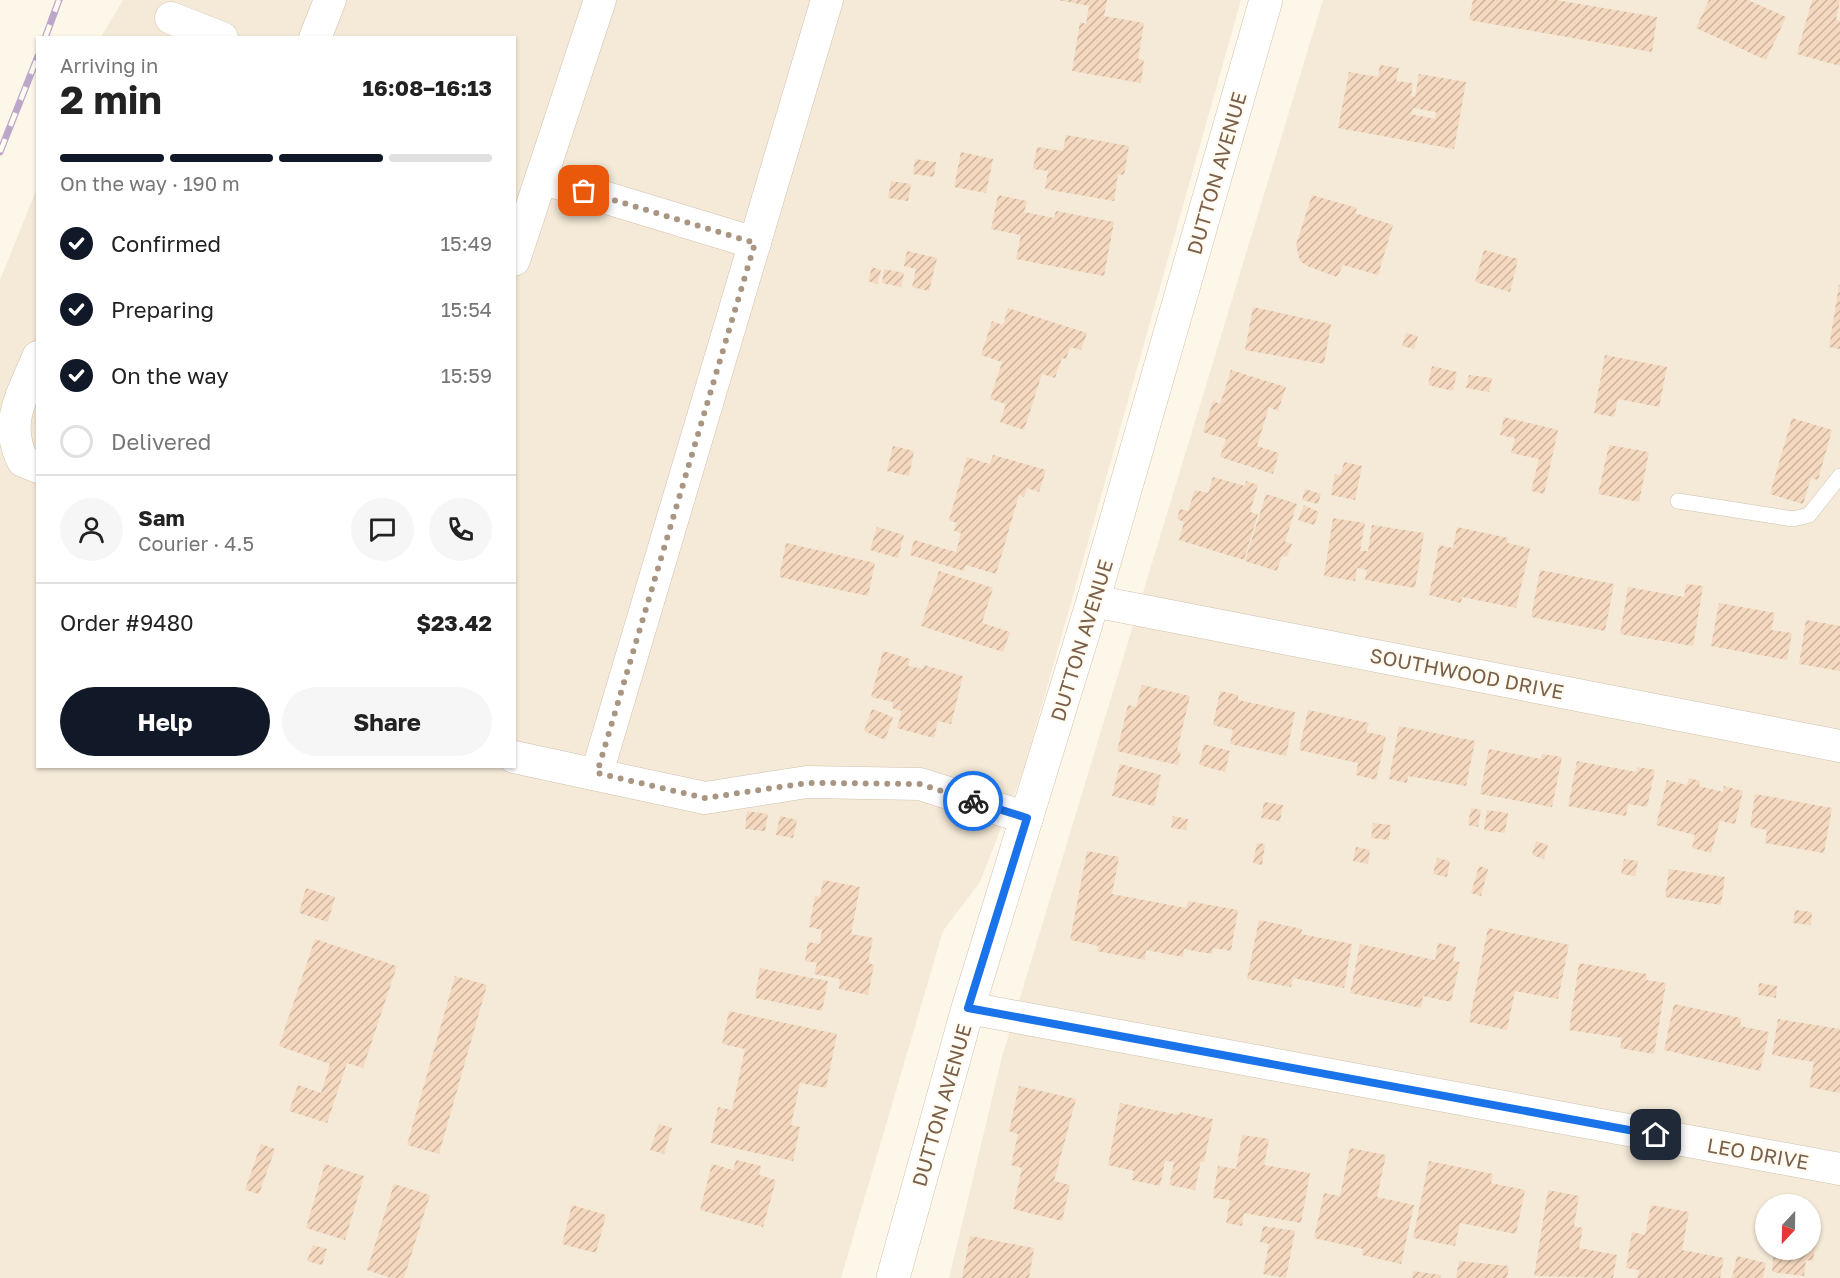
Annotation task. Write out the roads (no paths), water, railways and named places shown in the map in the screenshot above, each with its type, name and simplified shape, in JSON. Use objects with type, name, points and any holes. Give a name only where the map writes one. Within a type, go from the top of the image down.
[{"type":"main road","name":"DUTTON AVENUE","points":[[893,1278],[968,1008],[1094,601],[1266,0]]},
{"type":"street","points":[[316,36],[330,0]]},
{"type":"street","points":[[516,254],[600,0]]},
{"type":"street","points":[[597,773],[827,0]]},
{"type":"street","points":[[171,18],[217,36]]},
{"type":"street","points":[[541,178],[755,243]]},
{"type":"street","points":[[27,458],[13,421],[36,362]]},
{"type":"street","name":"SOUTHWOOD DRIVE","points":[[1094,601],[1840,746]]},
{"type":"street","points":[[516,757],[705,798],[807,783],[920,784],[1027,818]]},
{"type":"street","name":"LEO DRIVE","points":[[968,1008],[1840,1168]]},
{"type":"lane","points":[[1678,501],[1793,519],[1809,515],[1840,476]]},
{"type":"railway","points":[[46,36],[59,0]]},
{"type":"railway","points":[[0,152],[36,61]]}]
